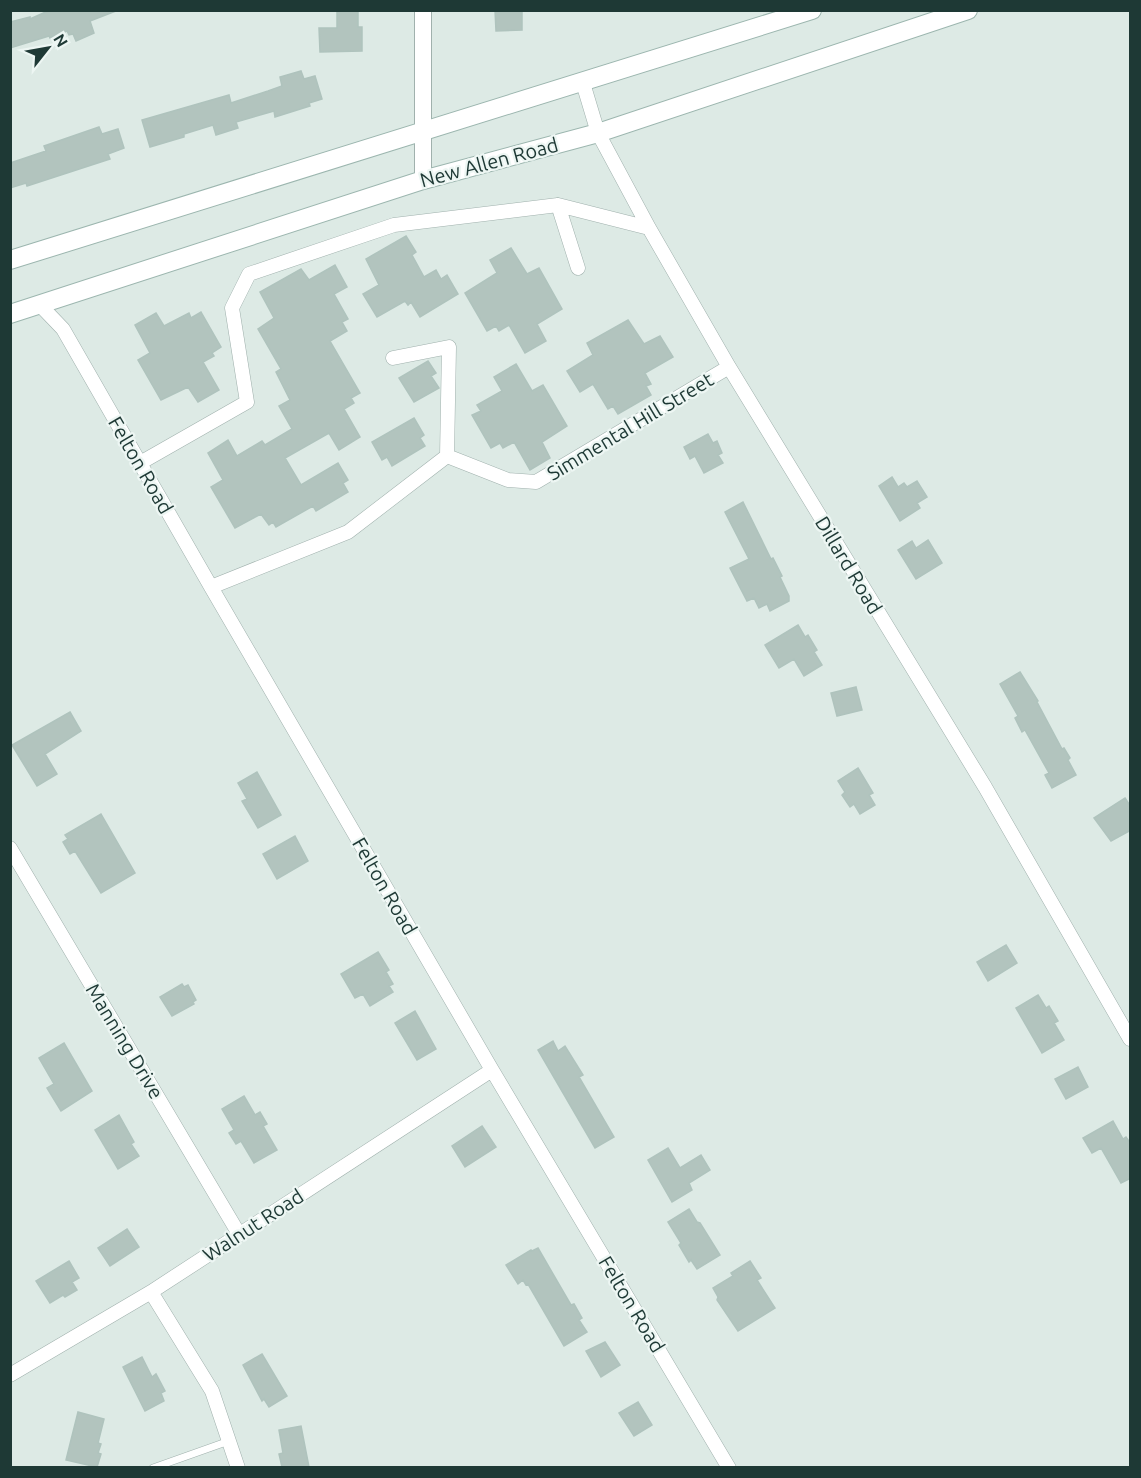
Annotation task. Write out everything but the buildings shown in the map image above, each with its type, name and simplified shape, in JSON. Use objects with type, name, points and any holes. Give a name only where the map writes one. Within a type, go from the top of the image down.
[{"type":"main road","points":[[10,260],[812,10]]},
{"type":"main road","name":"New Allen Road","points":[[10,314],[423,180],[598,133],[968,10]]},
{"type":"street","points":[[423,10],[423,180]]},
{"type":"street","name":"Dillard Road","points":[[583,83],[598,133],[649,228],[729,367],[985,788],[1131,1039]]},
{"type":"street","points":[[558,205],[578,268]]},
{"type":"street","points":[[140,463],[247,402],[232,308],[249,274],[394,225],[558,205],[649,228]]},
{"type":"street","name":"Felton Road","points":[[40,305],[63,329],[492,1070],[729,1467]]},
{"type":"street","points":[[211,588],[348,532],[447,456],[449,347],[393,358]]},
{"type":"street","name":"Simmental Hill Street","points":[[447,456],[508,480],[536,482],[729,367]]},
{"type":"street","name":"Manning Drive","points":[[10,849],[239,1234]]},
{"type":"street","name":"Walnut Road","points":[[10,1375],[151,1292],[492,1070]]},
{"type":"street","points":[[151,1292],[212,1391],[238,1467]]},
{"type":"lane","points":[[153,1467],[229,1441]]}]
